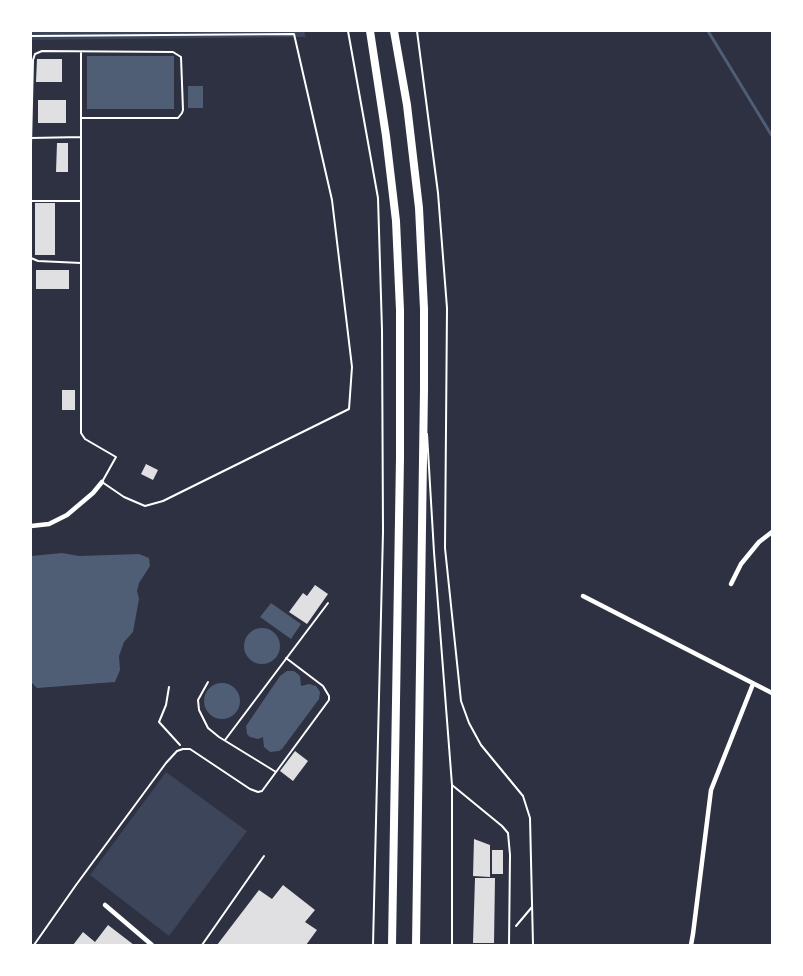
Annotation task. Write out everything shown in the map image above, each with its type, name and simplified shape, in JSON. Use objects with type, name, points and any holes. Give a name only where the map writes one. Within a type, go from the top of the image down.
[{"type":"highway","points":[[370,31],[386,136],[396,221],[400,310],[400,458],[392,945]]},
{"type":"highway","points":[[394,31],[407,105],[419,208],[424,309],[416,945]]},
{"type":"street","points":[[31,526],[49,524],[67,515],[93,493],[102,482]]},
{"type":"street","points":[[731,584],[741,564],[759,542],[772,532]]},
{"type":"street","points":[[583,596],[772,693]]},
{"type":"street","points":[[691,945],[711,790],[754,684]]},
{"type":"street","points":[[105,905],[152,945]]},
{"type":"lane","points":[[32,36],[294,33],[332,200],[352,368],[349,409],[164,501],[145,506],[124,497],[102,482],[116,457],[85,439],[81,433],[80,52]]},
{"type":"lane","points":[[31,144],[34,56],[36,54],[42,51],[176,53],[181,57],[183,110],[180,116],[174,119],[80,118]]},
{"type":"lane","points":[[31,138],[80,137]]},
{"type":"lane","points":[[31,201],[80,201]]},
{"type":"lane","points":[[31,258],[38,262],[81,263]]},
{"type":"lane","points":[[424,389],[434,552],[452,785],[452,945]]},
{"type":"lane","points":[[226,740],[328,603]]},
{"type":"lane","points":[[34,945],[166,763],[177,751],[190,749],[255,791],[262,790],[330,700],[330,696],[323,686],[286,658]]},
{"type":"lane","points":[[208,682],[198,700],[199,710],[208,728],[219,737],[276,772]]},
{"type":"lane","points":[[452,785],[508,833],[510,854],[509,945]]},
{"type":"lane","points":[[202,945],[264,856]]},
{"type":"path","points":[[348,31],[378,198],[382,330],[383,532],[373,945]]},
{"type":"path","points":[[417,31],[438,193],[447,308],[445,548],[461,701],[469,723],[481,745],[523,796],[530,818],[533,945]]},
{"type":"path","points":[[169,687],[166,704],[159,722],[183,749]]},
{"type":"path","points":[[508,934],[532,907]]},
{"type":"shaded area","points":[[31,31],[304,31],[306,37],[31,40]]},
{"type":"shaded area","points":[[87,56],[174,56],[174,109],[87,109]]},
{"type":"shaded area","points":[[188,86],[203,86],[203,108],[188,108]]},
{"type":"shaded area","points":[[62,553],[79,556],[139,554],[149,558],[150,566],[139,583],[137,591],[139,599],[133,632],[124,642],[119,656],[120,670],[115,682],[37,688],[31,682],[31,556]]},
{"type":"shaded area","points":[[271,603],[301,624],[291,639],[260,617]]},
{"type":"shaded area","points":[[262,628],[269,629],[275,633],[279,639],[279,653],[275,659],[269,663],[262,664],[255,663],[249,659],[245,653],[244,646],[245,639],[249,633],[255,629]]},
{"type":"shaded area","points":[[287,671],[294,671],[300,676],[301,686],[309,684],[316,686],[320,692],[319,699],[282,749],[270,752],[264,747],[263,737],[258,739],[250,737],[247,734],[246,726],[280,676]]},
{"type":"shaded area","points":[[222,683],[229,684],[235,688],[239,694],[239,708],[235,714],[229,718],[222,719],[215,718],[209,714],[205,708],[204,701],[205,694],[209,688],[215,684]]},
{"type":"shaded area","points":[[166,772],[247,831],[169,936],[90,875]]},
{"type":"building","points":[[37,59],[62,59],[62,82],[36,82]]},
{"type":"building","points":[[38,100],[66,100],[66,123],[38,123]]},
{"type":"building","points":[[57,143],[68,143],[68,172],[56,172]]},
{"type":"building","points":[[35,203],[55,203],[55,255],[35,255]]},
{"type":"building","points":[[36,270],[69,270],[69,289],[36,289]]},
{"type":"building","points":[[62,390],[75,390],[75,410],[62,410]]},
{"type":"building","points":[[146,464],[158,470],[153,480],[141,474]]},
{"type":"building","points":[[315,585],[328,594],[307,624],[289,612],[303,593],[307,596]]},
{"type":"building","points":[[295,751],[308,761],[293,781],[280,771]]},
{"type":"building","points":[[474,839],[490,845],[490,877],[473,876]]},
{"type":"building","points":[[492,850],[503,850],[503,874],[492,874]]},
{"type":"building","points":[[475,878],[495,878],[494,943],[473,943]]},
{"type":"building","points":[[283,885],[315,910],[305,922],[317,930],[306,945],[217,945],[259,890],[272,899]]},
{"type":"building","points":[[108,925],[134,945],[73,945],[83,932],[95,942]]},
{"type":"waterway","points":[[708,31],[772,136]]}]
